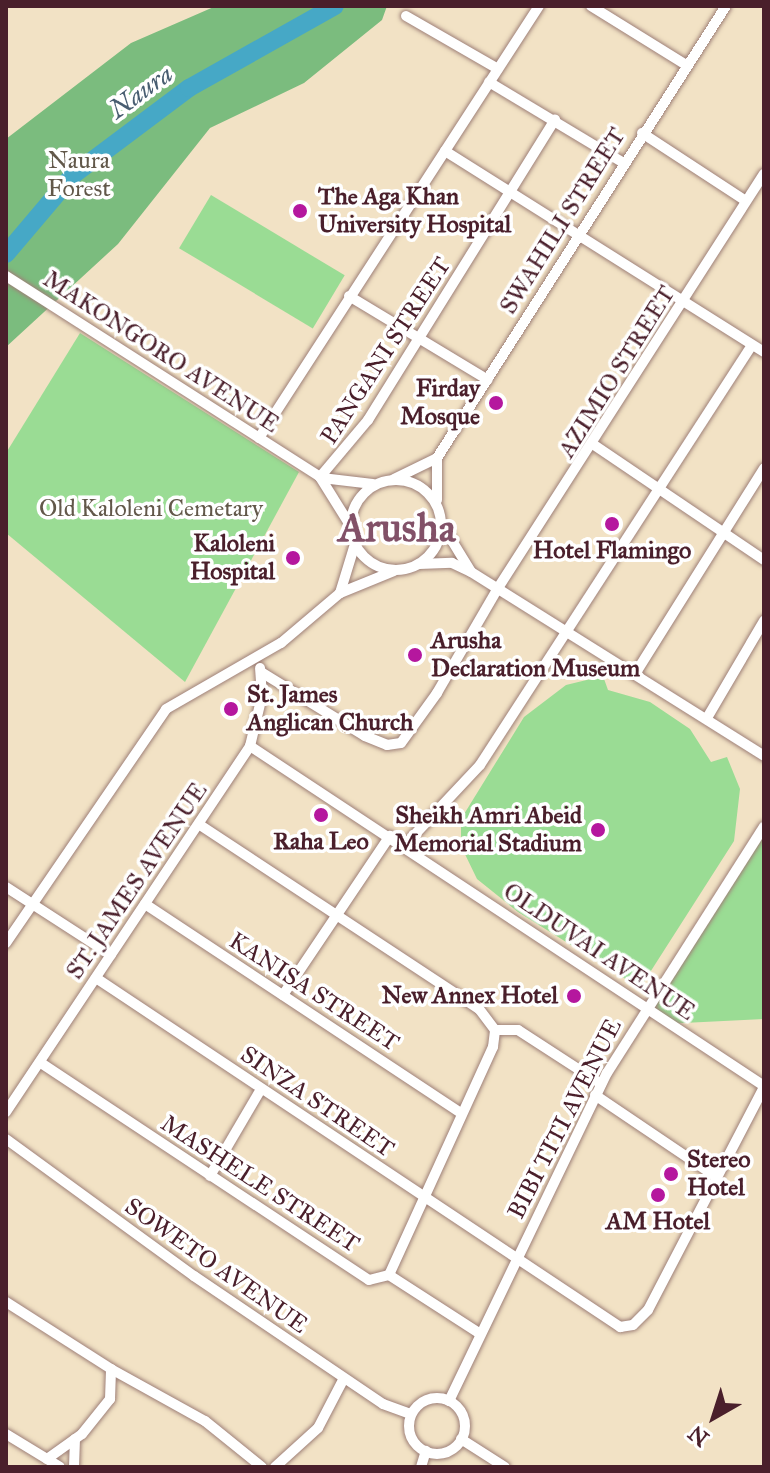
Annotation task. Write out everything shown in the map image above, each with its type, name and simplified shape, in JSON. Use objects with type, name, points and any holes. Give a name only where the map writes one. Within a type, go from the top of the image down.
[{"type":"street","points":[[259,438],[539,6]]},
{"type":"street","points":[[591,6],[686,65]]},
{"type":"street","name":"SWAHILI STREET","points":[[437,458],[726,6]]},
{"type":"street","points":[[406,16],[498,69]]},
{"type":"street","points":[[489,82],[624,163]]},
{"type":"street","name":"PANGANI STREET","points":[[320,477],[360,432],[555,119]]},
{"type":"street","points":[[642,133],[746,201]]},
{"type":"street","points":[[445,151],[764,352]]},
{"type":"street","name":"AZIMIO STREET","points":[[261,672],[365,736],[396,746],[437,693],[498,588],[594,445],[764,174]]},
{"type":"street","name":"MAKONGORO AVENUE","points":[[10,278],[320,477],[350,525]]},
{"type":"street","points":[[349,296],[488,380]]},
{"type":"street","points":[[404,846],[480,765],[569,633],[752,345]]},
{"type":"street","points":[[594,445],[658,492],[764,560]]},
{"type":"street","points":[[320,477],[374,484],[394,479],[437,458],[442,523],[471,572]]},
{"type":"street","points":[[635,674],[764,468]]},
{"type":"street","points":[[394,479],[422,487],[439,511]]},
{"type":"street","points":[[374,484],[357,501],[350,525],[355,544],[375,565],[394,571]]},
{"type":"street","points":[[419,564],[436,546],[442,523]]},
{"type":"street","points":[[340,593],[355,544]]},
{"type":"street","points":[[6,943],[157,719],[175,703],[257,658],[340,593],[419,564],[452,563],[471,572],[764,756]]},
{"type":"street","points":[[707,718],[764,621]]},
{"type":"street","name":"ST. JAMES AVENUE","points":[[6,1112],[250,746],[262,696],[257,658]]},
{"type":"street","name":"OLDUVAI AVENUE","points":[[250,746],[764,1086]]},
{"type":"street","points":[[200,825],[479,1009],[495,1030],[493,1047],[461,1113],[427,1199],[389,1275],[479,1333]]},
{"type":"street","name":"BIBI TITI AVENUE","points":[[449,1401],[601,1084],[644,1008],[764,827]]},
{"type":"street","points":[[283,995],[390,836]]},
{"type":"street","points":[[6,887],[111,955]]},
{"type":"street","name":"KANISA STREET","points":[[145,904],[461,1113]]},
{"type":"street","name":"SINZA STREET","points":[[96,978],[620,1327],[633,1325],[669,1272],[715,1176]]},
{"type":"street","points":[[495,1030],[518,1030],[601,1084]]},
{"type":"street","name":"MASHELE STREET","points":[[41,1063],[369,1280],[389,1275]]},
{"type":"street","points":[[595,1095],[715,1176],[764,1086]]},
{"type":"street","points":[[210,1176],[261,1089]]},
{"type":"street","name":"SOWETO AVENUE","points":[[6,1139],[130,1232],[344,1378],[383,1404],[411,1414]]},
{"type":"street","points":[[6,1302],[111,1369],[205,1421],[262,1467]]},
{"type":"street","points":[[47,1459],[75,1439],[110,1399],[111,1369]]},
{"type":"street","points":[[275,1467],[304,1445],[344,1378]]},
{"type":"street","points":[[427,1399],[449,1401],[464,1422],[461,1439],[449,1451],[426,1451],[411,1436],[411,1414],[427,1399]]},
{"type":"street","points":[[6,1434],[60,1467]]},
{"type":"street","points":[[74,1467],[75,1439]]},
{"type":"street","points":[[461,1439],[505,1467]]},
{"type":"street","points":[[421,1467],[426,1451]]},
{"type":"green space","name":"Naura Forest","points":[[216,6],[387,6],[382,20],[304,83],[210,128],[118,244],[6,347],[6,139],[131,43]]},
{"type":"green space","points":[[211,195],[345,275],[313,328],[179,248]]},
{"type":"green space","name":"Old Kaloleni Cemetary","points":[[80,333],[299,472],[185,682],[6,533],[6,453]]},
{"type":"green space","name":"Sheikh Amri Abeid Memorial Stadium","points":[[603,676],[608,690],[650,702],[690,729],[711,762],[727,757],[740,789],[734,841],[640,988],[518,912],[477,879],[461,846],[461,819],[524,717],[566,685]]},
{"type":"green space","points":[[764,827],[764,1019],[663,1024],[647,1014]]},
{"type":"waterway","name":"Naura","points":[[6,254],[73,175],[189,88],[335,6]]},
{"type":"place","name":"The Aga Khan University Hospital","points":[[300,211]]},
{"type":"place","name":"Firday Mosque","points":[[496,403]]},
{"type":"place","name":"Hotel Flamingo","points":[[612,524]]},
{"type":"place","name":"Kaloleni Hospital","points":[[293,558]]},
{"type":"place","name":"Arusha Declaration Museum","points":[[415,655]]},
{"type":"place","name":"St. James Anglican Church","points":[[231,709]]},
{"type":"place","name":"Raha Leo","points":[[321,815]]},
{"type":"place","name":"Sheikh Amri Abeid Memorial Stadium","points":[[598,830]]},
{"type":"place","name":"New Annex Hotel","points":[[574,996]]},
{"type":"place","name":"Stereo Hotel","points":[[671,1174]]},
{"type":"place","name":"AM Hotel","points":[[658,1195]]},
{"type":"district","name":"Arusha","points":[[397,528]]}]
